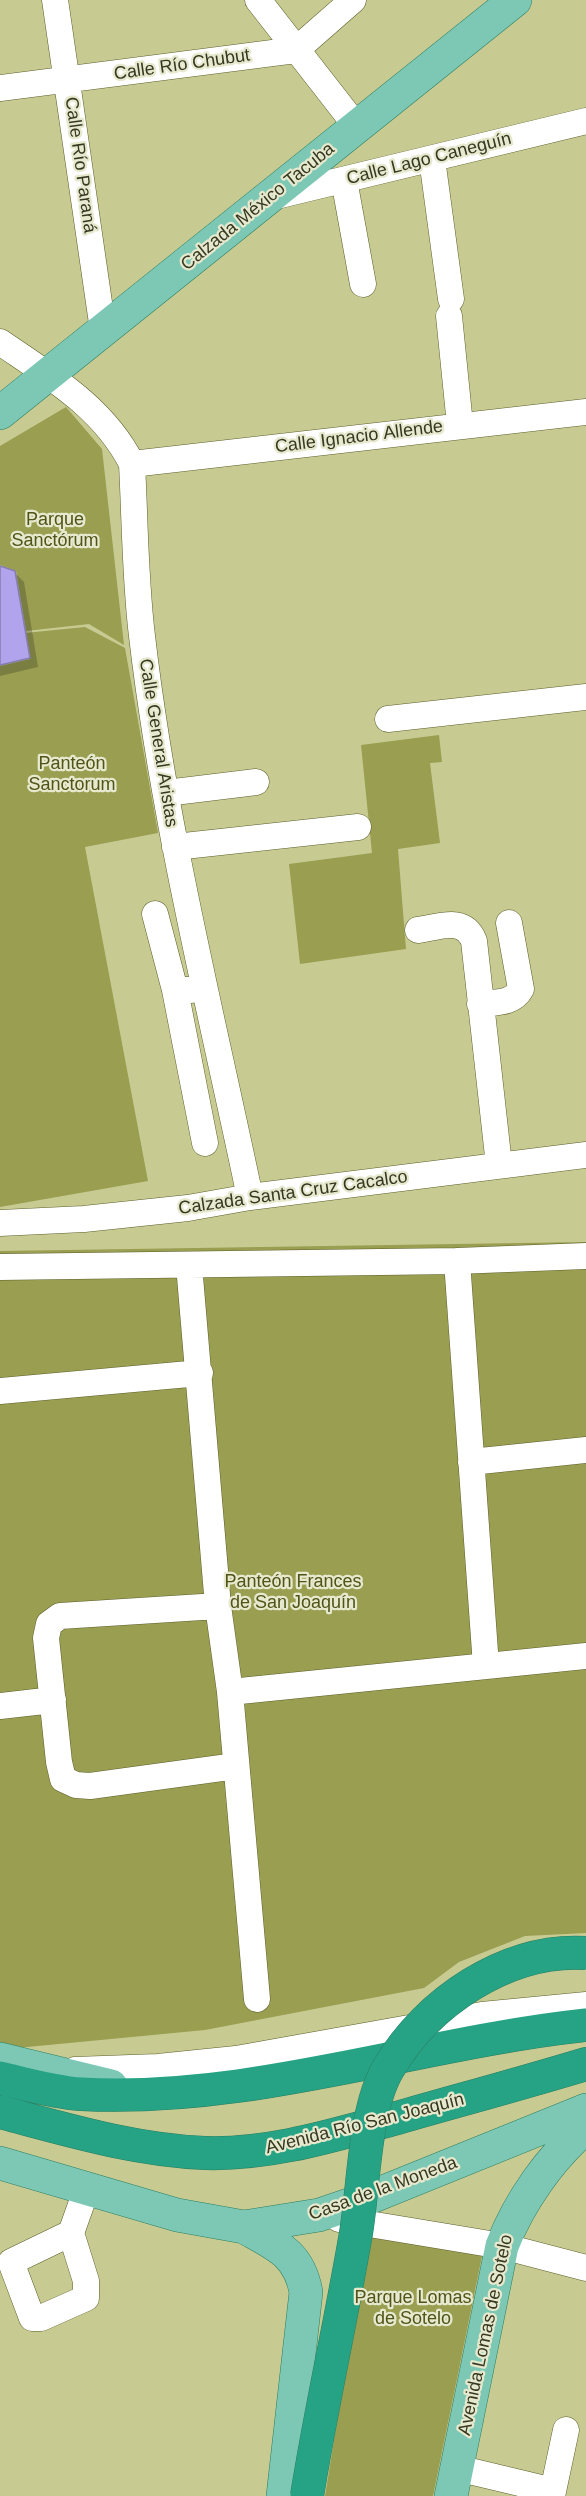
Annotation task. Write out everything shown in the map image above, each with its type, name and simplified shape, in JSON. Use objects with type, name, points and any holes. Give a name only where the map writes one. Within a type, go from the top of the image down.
[{"type":"highway","points":[[307,2496],[356,2230],[374,2110],[387,2070],[414,2031],[446,2003],[490,1974],[526,1959],[569,1952],[586,1953]]},
{"type":"highway","points":[[0,2078],[79,2094],[147,2095],[270,2081],[586,2025]]},
{"type":"highway","name":"Avenida Río San Joaquín","points":[[0,2112],[103,2140],[155,2150],[207,2153],[253,2152],[315,2140],[586,2064]]},
{"type":"main road","name":"Calzada México Tacuba","points":[[0,412],[49,376],[103,330],[272,197],[514,0]]},
{"type":"main road","points":[[0,2059],[147,2095]]},
{"type":"main road","name":"Casa de la Moneda","points":[[0,2163],[177,2215],[244,2227],[319,2215],[366,2199],[586,2110]]},
{"type":"main road","name":"Avenida Lomas de Sotelo","points":[[454,2482],[502,2246],[509,2226],[530,2191],[586,2127]]},
{"type":"main road","points":[[244,2227],[281,2248],[295,2260],[303,2275],[306,2292],[283,2496]]},
{"type":"street","name":"Calle Río Paraná","points":[[55,0],[103,330]]},
{"type":"street","points":[[258,0],[357,127]]},
{"type":"street","points":[[296,50],[353,0]]},
{"type":"street","name":"Calle Río Chubut","points":[[0,88],[296,50]]},
{"type":"street","name":"Calle Lago Caneguín","points":[[272,197],[586,121]]},
{"type":"street","points":[[432,159],[450,307],[460,425]]},
{"type":"street","points":[[344,180],[363,284]]},
{"type":"street","name":"Calle General Aristas","points":[[0,342],[88,405],[120,440],[132,464],[142,635],[166,793],[175,847],[250,1197]]},
{"type":"street","name":"Calle Ignacio Allende","points":[[132,464],[586,412]]},
{"type":"street","points":[[388,719],[586,697]]},
{"type":"street","points":[[166,793],[256,782]]},
{"type":"street","points":[[175,847],[358,827]]},
{"type":"street","points":[[155,914],[175,990],[205,1143]]},
{"type":"street","points":[[480,1004],[509,1000],[517,996],[521,990],[509,923]]},
{"type":"street","points":[[418,930],[460,925],[467,928],[474,941],[499,1166]]},
{"type":"street","points":[[175,990],[207,990]]},
{"type":"street","name":"Calzada Santa Cruz Cacalco","points":[[0,1223],[127,1215],[250,1197],[586,1155]]},
{"type":"street","points":[[0,1267],[457,1261],[586,1256]]},
{"type":"street","points":[[457,1261],[486,1666]]},
{"type":"street","points":[[189,1265],[218,1605],[230,1692],[257,1999]]},
{"type":"street","points":[[0,1391],[200,1373]]},
{"type":"street","points":[[471,1462],[586,1450]]},
{"type":"street","points":[[218,1605],[60,1616],[49,1624],[46,1638],[63,1779],[76,1785],[131,1782],[236,1767]]},
{"type":"street","points":[[230,1692],[586,1656]]},
{"type":"street","points":[[0,1706],[53,1700]]},
{"type":"street","points":[[47,2072],[158,2067],[236,2059],[482,2015],[586,2005]]},
{"type":"street","points":[[71,2233],[87,2188]]},
{"type":"street","points":[[319,2215],[502,2246],[586,2268]]},
{"type":"street","points":[[454,2482],[552,2493],[566,2430]]},
{"type":"green space","name":"Parque Sanctórum","points":[[66,407],[102,449],[124,645],[89,624],[26,631],[16,571],[0,565],[0,446]]},
{"type":"green space","name":"Panteón Sanctorum","points":[[85,627],[125,648],[158,833],[85,847],[148,1181],[0,1207],[0,666],[30,659],[25,633]]},
{"type":"green space","points":[[439,735],[442,762],[430,763],[440,843],[398,849],[406,949],[300,964],[289,864],[372,853],[361,745]]},
{"type":"green space","name":"Panteón Frances de San Joaquín","points":[[586,1242],[586,1933],[525,1936],[459,1962],[424,1988],[205,2030],[17,2048],[0,2043],[0,1251]]},
{"type":"green space","name":"Parque Lomas de Sotelo","points":[[367,2234],[482,2256],[433,2496],[325,2496]]},
{"type":"building","points":[[0,566],[15,571],[30,658],[0,665]]}]
